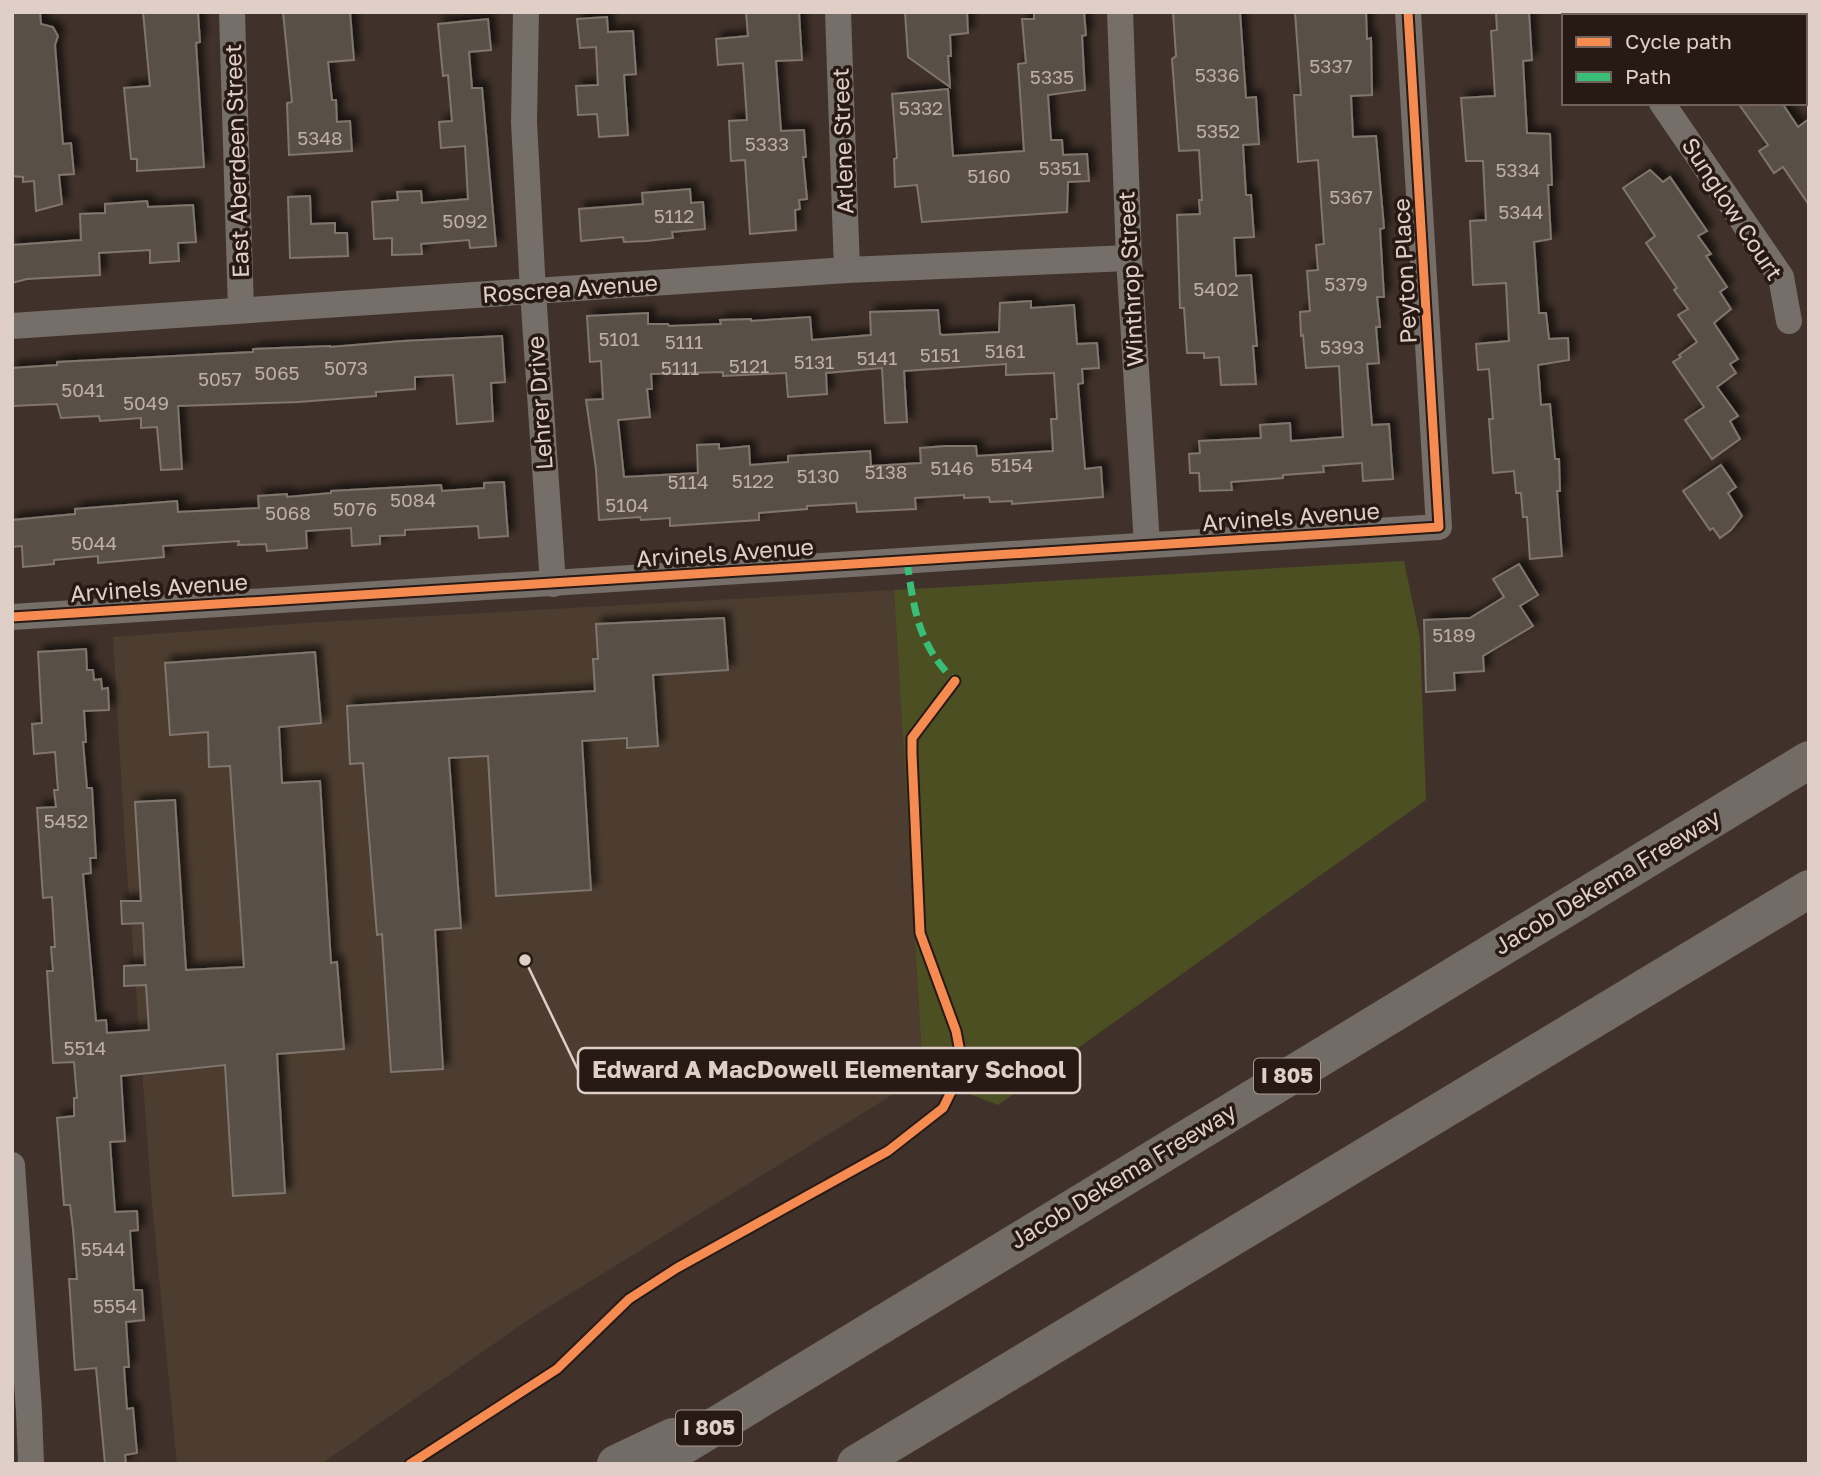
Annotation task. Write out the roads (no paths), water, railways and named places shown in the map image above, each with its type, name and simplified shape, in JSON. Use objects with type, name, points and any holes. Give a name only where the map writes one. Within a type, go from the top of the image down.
[{"type":"highway","name":"Jacob Dekema Freeway","points":[[653,1464],[1809,760]]},
{"type":"highway","points":[[856,1464],[1809,889]]},
{"type":"highway","points":[[616,1464],[766,1393]]},
{"type":"street","name":"East Aberdeen Street","points":[[232,12],[241,310]]},
{"type":"street","name":"Lehrer Drive","points":[[526,12],[524,122],[553,584]]},
{"type":"street","name":"Arlene Street","points":[[838,12],[847,270]]},
{"type":"street","name":"Winthrop Street","points":[[1120,12],[1129,258],[1147,545]]},
{"type":"street","name":"Peyton Place","points":[[1408,12],[1440,527]]},
{"type":"street","name":"Sunglow Court","points":[[1663,105],[1781,277],[1789,321]]},
{"type":"street","name":"Roscrea Avenue","points":[[12,326],[847,270],[1129,258]]},
{"type":"street","name":"Arvinels Avenue","points":[[12,617],[1440,527]]},
{"type":"street","points":[[12,1165],[31,1464]]},
{"type":"place","name":"Edward A MacDowell Elementary School","points":[[525,960]]}]
